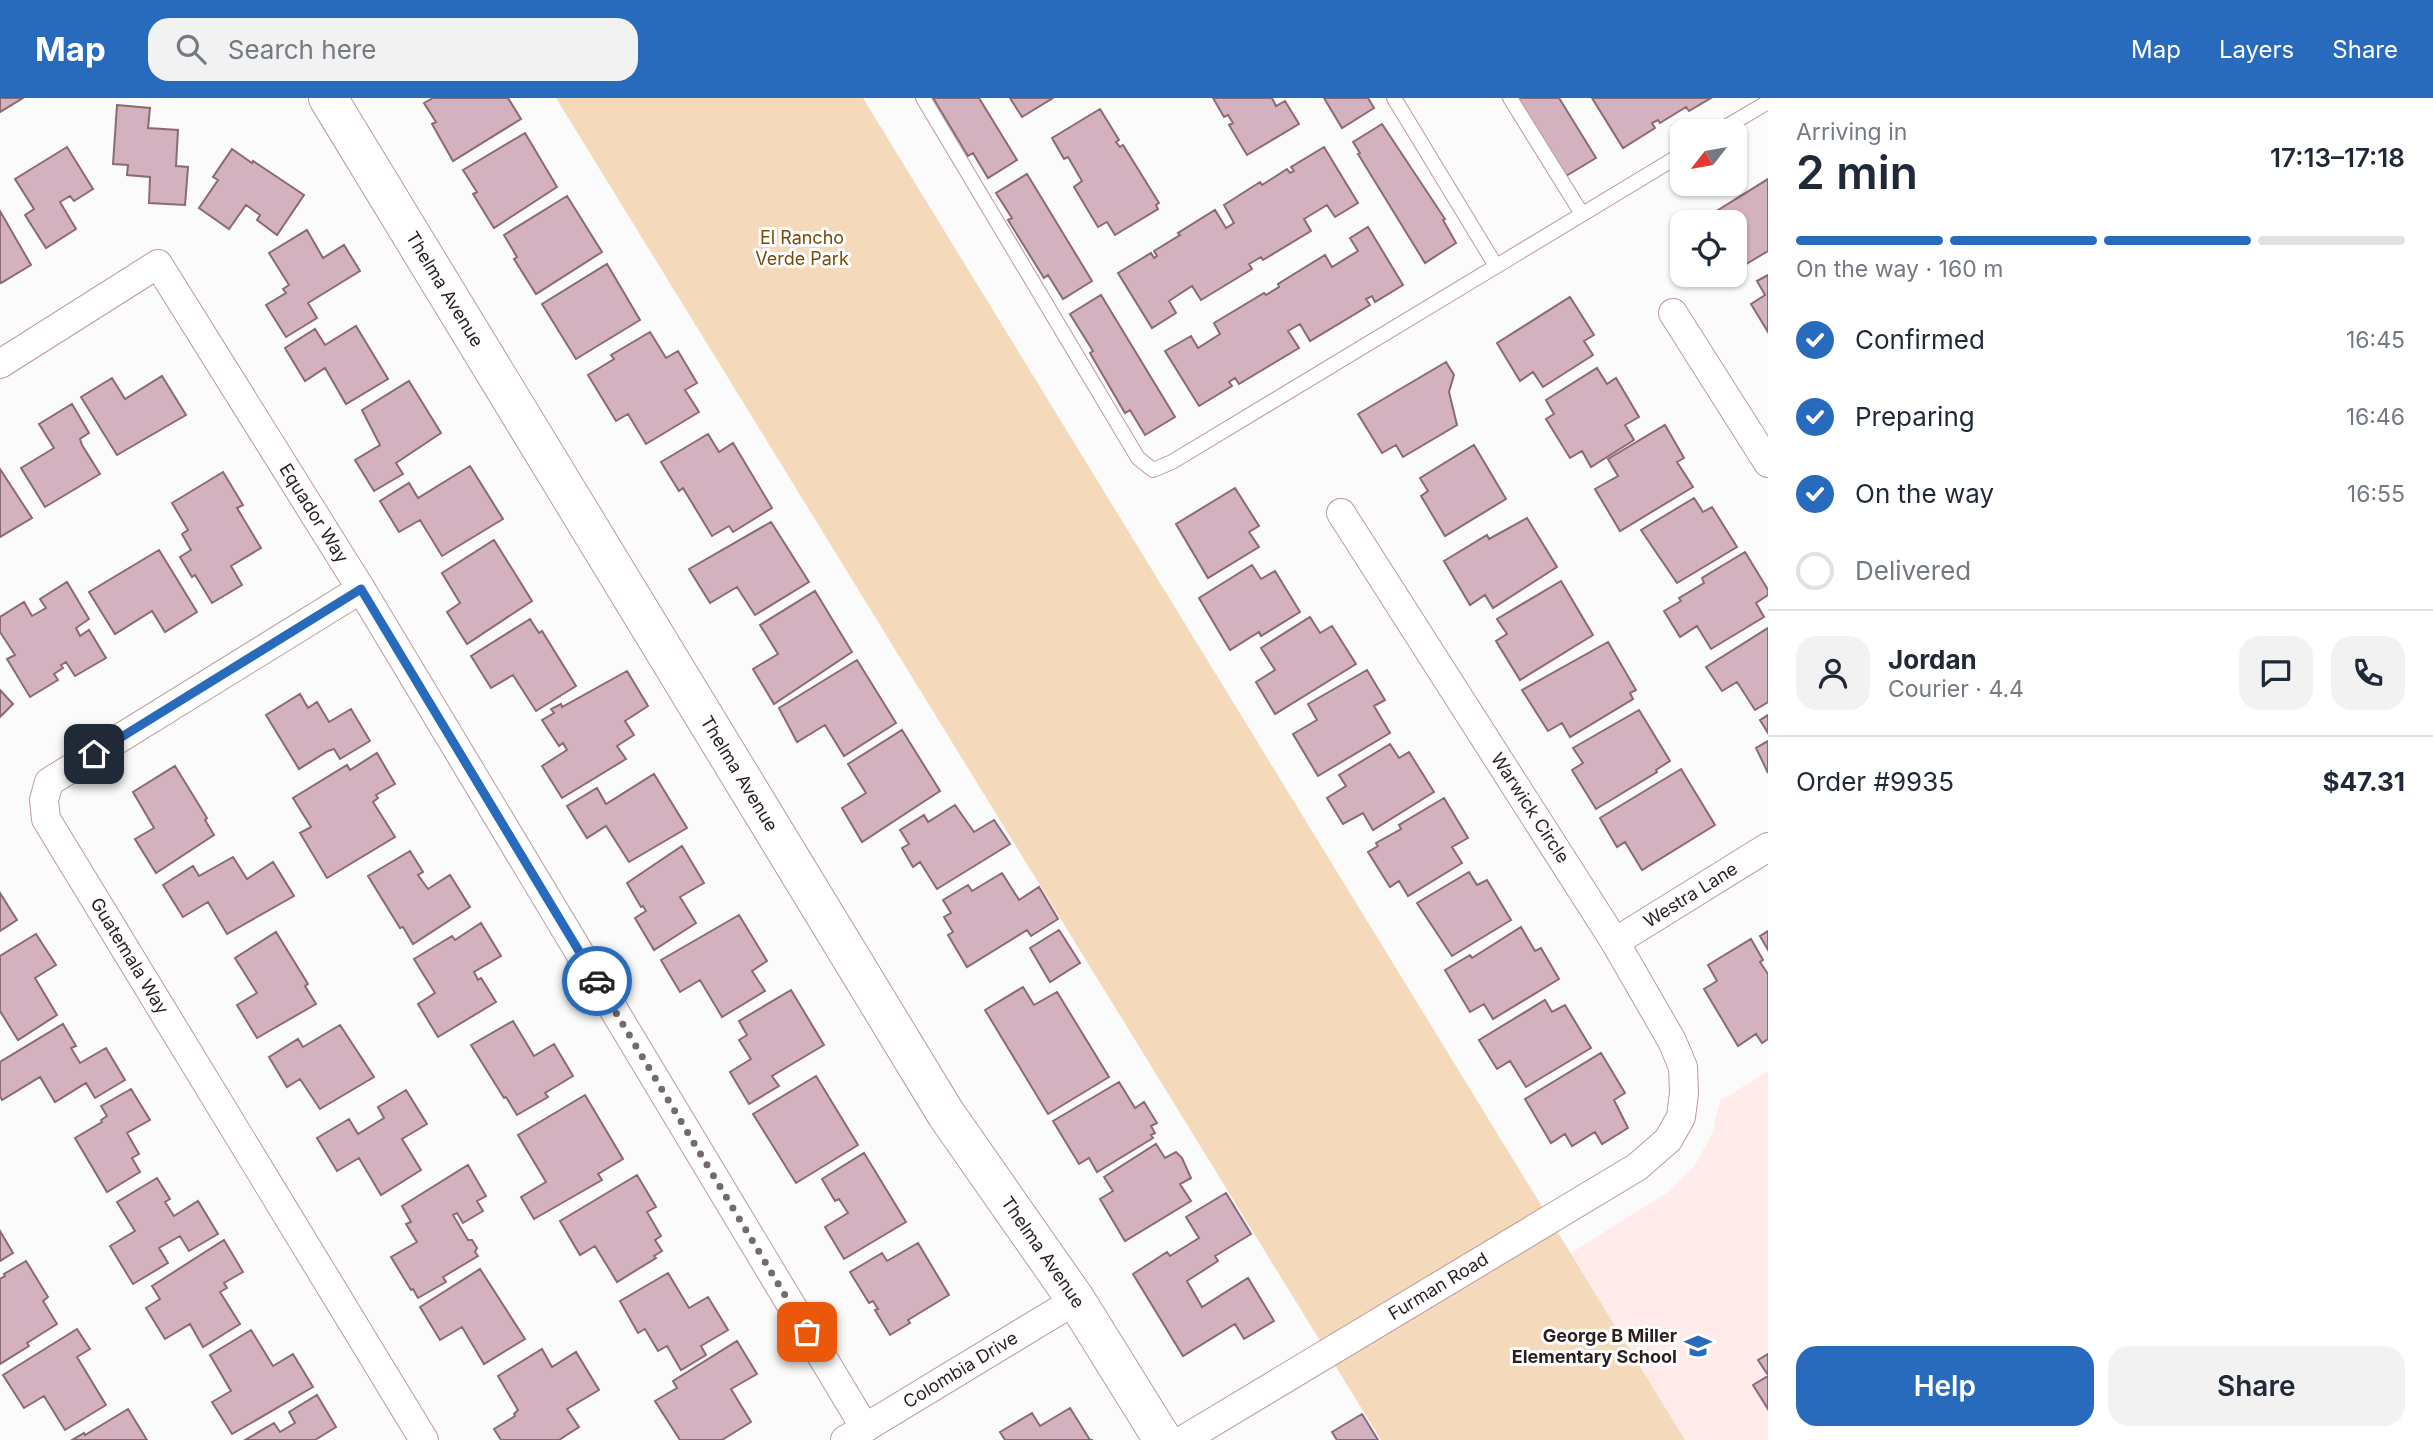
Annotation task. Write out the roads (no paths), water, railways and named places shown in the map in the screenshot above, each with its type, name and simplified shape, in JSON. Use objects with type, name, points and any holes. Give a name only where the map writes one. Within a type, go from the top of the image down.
[{"type":"street","name":"Thelma Avenue","points":[[328,98],[946,1114],[1076,1300],[1163,1440]]},
{"type":"street","name":"Equador Way","points":[[0,364],[158,264],[361,589],[855,1434]]},
{"type":"street","points":[[1674,313],[1768,463]]},
{"type":"street","name":"Warwick Circle","points":[[1340,513],[1615,942],[1672,1041],[1682,1067],[1684,1093],[1681,1117]]},
{"type":"street","name":"Guatemala Way","points":[[361,589],[49,782],[44,800],[46,819],[424,1440]]},
{"type":"street","name":"Westra Lane","points":[[1615,942],[1768,847]]},
{"type":"street","name":"Furman Road","points":[[1182,1440],[1637,1167],[1668,1140],[1681,1117]]},
{"type":"street","name":"Colombia Drive","points":[[855,1434],[1076,1300]]},
{"type":"lane","points":[[923,98],[1138,458],[1153,470],[1172,462],[1670,161]]},
{"type":"lane","points":[[1394,98],[1496,266]]},
{"type":"lane","points":[[1510,98],[1582,214]]},
{"type":"lane","points":[[1739,119],[1768,102]]},
{"type":"place","name":"George B Miller Elementary School","points":[[1698,1346]]},
{"type":"park label","name":"El Rancho Verde Park","points":[[802,248]]}]
